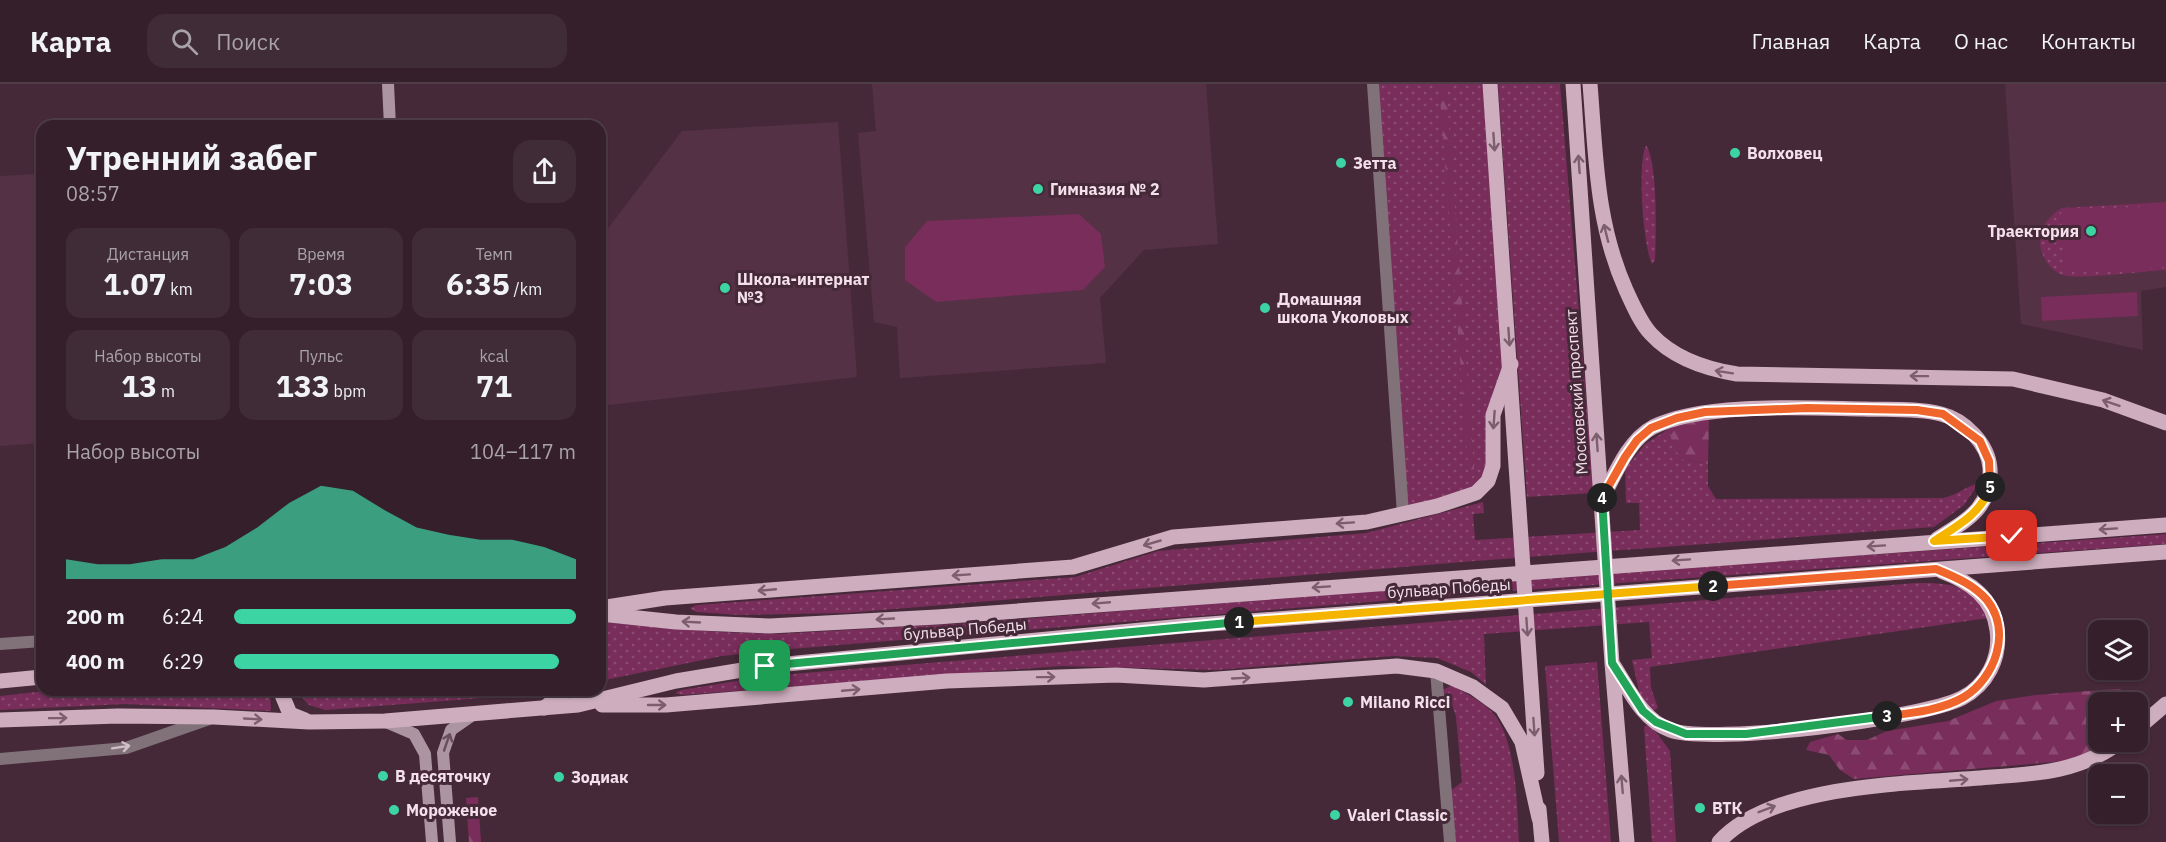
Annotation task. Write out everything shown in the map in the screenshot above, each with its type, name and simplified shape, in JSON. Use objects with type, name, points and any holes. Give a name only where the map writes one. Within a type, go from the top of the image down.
[{"type":"main road","points":[[1490,84],[1542,842]]},
{"type":"main road","name":"Московский проспект","points":[[1574,84],[1612,663],[1627,842]]},
{"type":"main road","points":[[1590,84],[1601,216],[1609,248],[1635,310],[1651,334],[1670,350],[1713,370],[1737,374],[2013,379],[2103,400],[2166,423]]},
{"type":"main road","points":[[606,607],[665,598],[1074,567],[1173,537],[1367,522],[1460,499],[1476,493],[1488,481],[1493,466],[1493,415],[1511,364]]},
{"type":"main road","points":[[1601,501],[1637,440],[1651,428],[1677,418],[1705,412],[1796,409],[1917,410],[1943,414],[1964,426],[1980,441],[1989,461],[1990,485],[1984,503],[1965,521],[1934,541]]},
{"type":"main road","points":[[1934,541],[2166,525]]},
{"type":"main road","name":"бульвар Победы","points":[[606,615],[676,622],[770,626],[937,617],[1934,541]]},
{"type":"main road","name":"бульвар Победы","points":[[0,720],[118,716],[214,717],[309,722],[385,721],[578,705],[676,681],[765,666],[1183,626],[2166,552]]},
{"type":"main road","points":[[1612,663],[1643,711],[1668,729],[1686,734],[1746,734],[1923,711],[1963,698],[1980,685],[1993,667],[1997,649],[1996,622],[1988,602],[1960,579],[1936,569]]},
{"type":"main road","points":[[578,705],[666,705],[947,681],[1116,675],[1204,680],[1397,666],[1436,671],[1473,687],[1502,708],[1522,742],[1539,818]]},
{"type":"main road","points":[[0,681],[36,677]]},
{"type":"main road","points":[[282,696],[290,714],[309,722]]},
{"type":"main road","points":[[544,708],[560,696]]},
{"type":"main road","points":[[2148,719],[2166,704]]},
{"type":"main road","points":[[1719,842],[1753,815],[1797,800],[1888,786],[2048,773],[2085,763],[2103,752]]},
{"type":"street","points":[[388,84],[390,120]]},
{"type":"street","points":[[1373,84],[1403,513]]},
{"type":"street","points":[[0,644],[36,641]]},
{"type":"street","points":[[1436,671],[1450,842]]},
{"type":"street","points":[[450,842],[443,753],[451,730],[474,714]]},
{"type":"street","points":[[0,759],[126,747],[214,717]]},
{"type":"street","points":[[385,721],[414,734],[426,754],[432,842]]},
{"type":"shaded area","name":"Гимназия № 2","points":[[872,84],[1206,84],[1218,244],[1144,250],[1100,298],[1106,363],[900,378],[897,327],[874,322],[858,133],[876,131]]},
{"type":"shaded area","name":"Траектория","points":[[2005,84],[2166,84],[2166,287],[2141,291],[2143,350],[2021,324]]},
{"type":"shaded area","name":"Школа-интернат №3","points":[[838,122],[857,377],[606,405],[606,231],[682,131]]},
{"type":"shaded area","points":[[36,174],[36,443],[0,446],[0,176]]},
{"type":"green space","points":[[1373,84],[1490,84],[1511,364],[1493,415],[1488,481],[1403,514]]},
{"type":"green space","points":[[1439,84],[1446,84],[1474,469],[1469,478]]},
{"type":"green space","points":[[1498,84],[1560,84],[1594,493],[1527,497]]},
{"type":"green space","points":[[1646,145],[1653,167],[1655,200],[1655,260],[1652,264],[1646,240],[1642,204],[1642,169]]},
{"type":"green space","points":[[2166,202],[2166,270],[2071,276],[2058,273],[2044,257],[2040,247],[2042,231],[2049,218],[2062,208]]},
{"type":"green space","points":[[2166,205],[2166,267],[2065,272],[2061,211]]},
{"type":"green space","points":[[1079,214],[1101,234],[1105,267],[1083,290],[936,302],[905,280],[905,247],[927,221]]},
{"type":"green space","points":[[2137,292],[2138,316],[2042,321],[2041,297]]},
{"type":"green space","points":[[1706,418],[1709,421],[1708,464],[1682,459],[1672,446],[1670,428]]},
{"type":"green space","points":[[1670,428],[1682,459],[1708,464],[1708,486],[1716,499],[1943,498],[1979,483],[1964,505],[1934,527],[1475,561],[846,613],[739,615],[696,612],[690,608],[697,605],[1075,577],[1158,551],[1366,533],[1483,502],[1484,513],[1473,514],[1475,540],[1640,530],[1639,503],[1626,503],[1625,469],[1645,444]]},
{"type":"green space","points":[[2166,534],[2166,544],[1481,593],[778,650],[722,656],[606,680],[606,622],[720,632],[777,634],[971,623],[1481,582]]},
{"type":"green space","points":[[1916,583],[1950,585],[1959,588],[1975,598],[1988,618],[1650,667],[1651,688],[1658,708],[1653,711],[1640,696],[1632,660],[1652,658],[1649,622],[1484,634],[1486,685],[1471,672],[1437,658],[1393,656],[1216,670],[1061,666],[682,695],[675,693],[681,690],[767,676]]},
{"type":"green space","points":[[1597,662],[1611,842],[1559,842],[1545,666]]},
{"type":"green space","points":[[1452,685],[1477,700],[1500,722],[1511,754],[1519,842],[1454,842],[1450,791],[1462,782],[1456,717],[1453,707],[1443,696],[1443,690]]},
{"type":"green space","points":[[2115,689],[2139,692],[2088,692],[2088,752],[2091,752],[2077,760],[1854,779],[1840,770],[1829,755],[1806,750],[1810,742],[1838,734],[1847,740],[1867,740],[1887,731],[1948,721],[1996,701],[2036,695]]},
{"type":"green space","points":[[36,692],[36,696],[270,696],[271,711],[125,704],[0,710],[0,696]]},
{"type":"green space","points":[[301,696],[511,696],[325,710],[309,705]]},
{"type":"green space","points":[[1647,725],[1653,728],[1670,751],[1676,842],[1652,842],[1644,727]]},
{"type":"green space","points":[[478,797],[481,842],[469,842],[466,798]]},
{"type":"place","name":"Волховец","points":[[1735,153]]},
{"type":"place","name":"Зетта","points":[[1341,163]]},
{"type":"place","name":"Гимназия № 2","points":[[1038,189]]},
{"type":"place","name":"Траектория","points":[[2091,231]]},
{"type":"place","name":"Школа-интернат №3","points":[[725,288]]},
{"type":"place","name":"Домашняя школа Уколовых","points":[[1265,308]]},
{"type":"place","name":"Milano Ricci","points":[[1348,702]]},
{"type":"place","name":"В десяточку","points":[[383,776]]},
{"type":"place","name":"Зодиак","points":[[559,777]]},
{"type":"place","name":"ВТК","points":[[1700,808]]},
{"type":"place","name":"Мороженое","points":[[394,810]]},
{"type":"place","name":"Valeri Classic","points":[[1335,815]]},
{"type":"route","points":[[765,666],[1183,626],[1594,595],[1680,588],[1936,569],[1976,589],[1994,612],[1998,632],[1993,667],[1980,685],[1963,698],[1923,711],[1746,734],[1686,734],[1668,729],[1643,711],[1612,663],[1606,582],[1601,501],[1625,457],[1637,440],[1651,428],[1677,418],[1705,412],[1807,408],[1917,410],[1943,414],[1964,426],[1980,441],[1989,461],[1990,485],[1984,503],[1965,521],[1934,541],[2012,536]]}]
